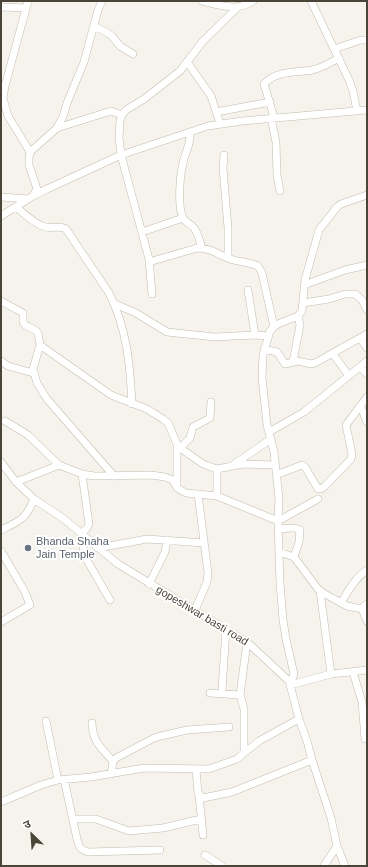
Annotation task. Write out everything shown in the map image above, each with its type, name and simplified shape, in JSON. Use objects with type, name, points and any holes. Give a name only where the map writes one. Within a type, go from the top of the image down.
[{"type":"street","points":[[31,197],[37,189],[30,165],[30,152],[46,140],[57,128],[64,117],[67,103],[84,62],[102,1]]},
{"type":"street","points":[[202,1],[237,8],[245,6],[253,1]]},
{"type":"street","points":[[311,1],[339,58],[353,91],[357,111]]},
{"type":"street","points":[[1,7],[27,5],[3,85],[3,98],[8,116],[30,152]]},
{"type":"street","points":[[152,294],[149,262],[121,155],[119,138],[120,121],[126,110],[144,99],[180,71],[203,41],[237,8]]},
{"type":"street","points":[[94,26],[112,36],[120,46],[133,54]]},
{"type":"street","points":[[334,49],[361,40],[367,40]]},
{"type":"street","points":[[280,191],[277,175],[276,142],[272,119],[273,114],[264,86],[267,81],[286,73],[313,70],[339,58]]},
{"type":"street","points":[[187,62],[211,96],[220,124]]},
{"type":"street","points":[[216,112],[270,102]]},
{"type":"street","points":[[1,216],[31,197],[121,155],[190,132],[220,124],[367,110]]},
{"type":"street","points":[[57,128],[111,111],[122,115]]},
{"type":"street","points":[[190,132],[190,141],[184,160],[181,187],[181,211],[186,222],[193,225],[202,248]]},
{"type":"street","points":[[224,155],[223,168],[228,228],[228,258]]},
{"type":"street","points":[[345,866],[337,846],[331,818],[299,719],[290,683],[294,674],[283,620],[278,525],[279,498],[274,452],[269,432],[262,377],[264,349],[268,336],[278,324],[298,316],[302,311],[305,280],[319,230],[341,204],[367,195]]},
{"type":"street","points":[[1,197],[31,197]]},
{"type":"street","points":[[16,207],[41,225],[61,227],[66,230],[109,293],[115,304],[128,352],[132,404]]},
{"type":"street","points":[[142,232],[183,218]]},
{"type":"street","points":[[149,262],[202,248],[211,249],[228,258],[258,266],[274,327]]},
{"type":"street","points":[[304,285],[345,270],[367,265]]},
{"type":"street","points":[[248,290],[255,335]]},
{"type":"street","points":[[303,303],[329,299],[346,294],[355,294],[362,300],[367,310]]},
{"type":"street","points":[[1,301],[23,313],[23,322],[25,325],[38,333],[40,345],[33,364],[33,373],[37,384],[47,398],[114,476]]},
{"type":"street","points":[[115,304],[136,313],[167,332],[215,337],[255,335],[268,336]]},
{"type":"street","points":[[293,362],[300,325],[298,316]]},
{"type":"street","points":[[264,349],[277,352],[285,364],[298,361],[311,364],[333,354],[367,334]]},
{"type":"street","points":[[360,338],[367,348]]},
{"type":"street","points":[[40,345],[111,395],[147,409],[168,424],[179,446],[203,464],[217,469],[243,464],[275,465]]},
{"type":"street","points":[[333,354],[349,376]]},
{"type":"street","points":[[1,361],[8,366],[33,373]]},
{"type":"street","points":[[269,432],[304,412],[367,361]]},
{"type":"street","points":[[360,367],[367,374]]},
{"type":"street","points":[[276,475],[302,465],[318,489],[324,486],[351,459],[352,454],[346,425],[367,397]]},
{"type":"street","points":[[179,446],[190,438],[193,427],[210,418],[211,402]]},
{"type":"street","points":[[360,406],[365,413],[367,422]]},
{"type":"street","points":[[5,421],[28,435],[59,465],[82,474],[94,476],[158,475],[170,478],[177,488],[186,493],[217,496],[278,525],[298,528],[300,530],[299,542],[294,557]]},
{"type":"street","points":[[229,467],[271,440]]},
{"type":"street","points":[[177,488],[179,446]]},
{"type":"street","points":[[16,482],[59,465]]},
{"type":"street","name":"gopeshwar basti road","points":[[2,466],[34,499],[64,519],[118,564],[247,642],[290,683]]},
{"type":"street","points":[[217,469],[217,496]]},
{"type":"street","points":[[81,534],[89,524],[82,474]]},
{"type":"street","points":[[195,610],[207,582],[207,569],[198,494]]},
{"type":"street","points":[[1,530],[24,517],[29,512],[34,499]]},
{"type":"street","points":[[278,525],[318,499]]},
{"type":"street","points":[[88,539],[83,546],[84,555],[110,600]]},
{"type":"street","points":[[98,548],[147,539],[204,542]]},
{"type":"street","points":[[150,584],[165,552],[167,540]]},
{"type":"street","points":[[1,551],[25,592],[30,605],[1,622]]},
{"type":"street","points":[[279,552],[294,557],[320,591],[341,603],[365,606],[367,621]]},
{"type":"street","points":[[341,603],[349,589],[367,570]]},
{"type":"street","points":[[320,591],[330,674]]},
{"type":"street","points":[[222,690],[226,629]]},
{"type":"street","points":[[244,753],[244,709],[240,695],[247,642]]},
{"type":"street","points":[[290,683],[330,674],[367,670]]},
{"type":"street","points":[[353,672],[362,702],[365,738]]},
{"type":"street","points":[[210,693],[240,695]]},
{"type":"street","points":[[1,802],[41,785],[61,779],[91,777],[144,768],[196,770],[218,767],[237,759],[259,741],[299,719]]},
{"type":"street","points":[[46,721],[77,839],[79,846],[83,851],[160,850]]},
{"type":"street","points":[[92,724],[96,742],[113,762]]},
{"type":"street","points":[[111,774],[113,762],[116,758],[154,738],[187,730],[229,727]]},
{"type":"street","points":[[199,795],[202,798],[232,792],[312,760]]},
{"type":"street","points":[[196,770],[203,835]]},
{"type":"street","points":[[72,819],[96,819],[129,831],[163,828],[201,819]]},
{"type":"street","points":[[324,866],[337,846]]},
{"type":"street","points":[[205,855],[222,866]]},
{"type":"place","name":"Bhanda Shaha Jain Temple","points":[[28,548]]}]
